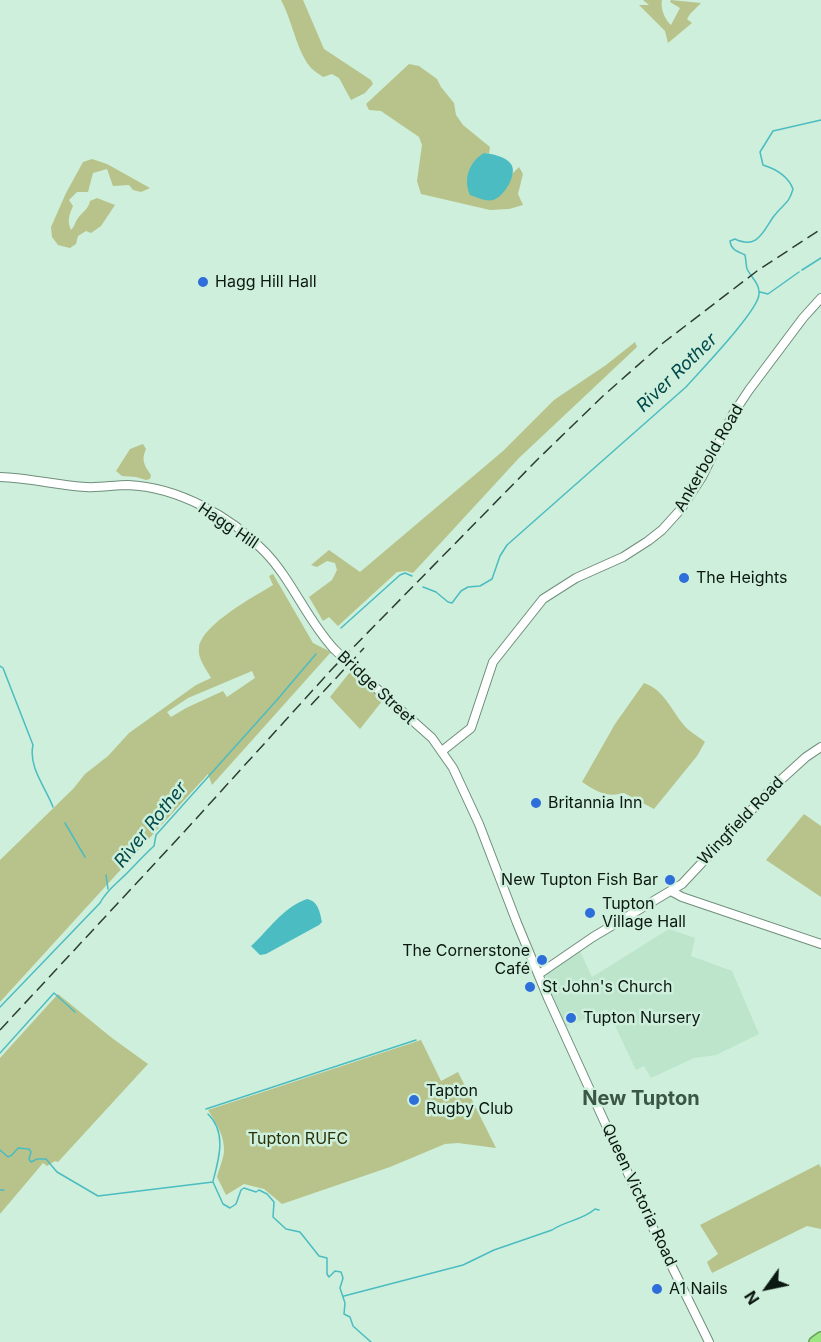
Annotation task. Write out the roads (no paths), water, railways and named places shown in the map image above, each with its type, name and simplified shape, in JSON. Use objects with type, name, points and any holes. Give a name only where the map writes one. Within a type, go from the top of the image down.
[{"type":"highway","points":[[814,1342],[821,1337]]},
{"type":"street","name":"Ankerbold Road","points":[[442,751],[471,728],[493,662],[543,599],[576,578],[623,557],[656,536],[677,515],[697,486],[723,433],[744,398],[803,318],[821,298]]},
{"type":"street","name":"Hagg Hill","points":[[0,477],[86,487],[129,485],[180,496],[227,522],[266,552],[313,622]]},
{"type":"street","name":"Bridge Street","points":[[313,622],[334,649],[432,738],[442,751]]},
{"type":"street","name":"Wingfield Road","points":[[539,974],[593,937],[682,884],[773,787],[806,756],[821,747]]},
{"type":"street","name":"Queen Victoria Road","points":[[442,751],[453,768],[474,813],[562,1029],[709,1342]]},
{"type":"street","points":[[671,891],[682,897],[821,944]]},
{"type":"water","points":[[484,153],[505,159],[513,168],[509,185],[501,195],[493,200],[484,200],[470,195],[468,189],[467,177],[471,166]]},
{"type":"water","points":[[307,899],[314,902],[318,908],[322,922],[319,925],[266,954],[260,955],[251,946],[283,913]]},
{"type":"waterway","name":"River Rother","points":[[423,587],[436,592],[452,603],[461,591],[468,587],[480,586],[492,579],[500,556],[507,545],[686,387],[728,340],[750,313],[759,294],[757,284],[747,269],[745,255],[733,248],[730,241],[735,239],[743,242],[755,241],[788,201],[793,189],[781,174],[763,165],[760,152],[773,131],[821,120]]},
{"type":"waterway","points":[[802,270],[821,258]]},
{"type":"waterway","points":[[760,292],[768,294],[799,272]]},
{"type":"waterway","name":"River Rother","points":[[341,628],[400,575],[405,573],[412,576]]},
{"type":"waterway","name":"River Rother","points":[[0,1007],[154,846],[156,835],[316,654]]},
{"type":"waterway","points":[[0,666],[3,668],[33,745],[35,769],[53,807]]},
{"type":"waterway","points":[[65,823],[85,857]]},
{"type":"waterway","points":[[106,875],[108,889]]},
{"type":"waterway","points":[[0,1053],[54,993],[75,1012]]},
{"type":"waterway","points":[[206,1109],[416,1040]]},
{"type":"waterway","points":[[208,1114],[214,1121],[220,1137],[219,1155],[213,1181]]},
{"type":"waterway","points":[[0,1150],[8,1157],[18,1148],[29,1149],[31,1162],[46,1159],[57,1172],[98,1196],[213,1182],[223,1204],[230,1208],[236,1204],[244,1188],[256,1192],[259,1190],[267,1194],[274,1202],[273,1217],[286,1229],[300,1232],[319,1256],[327,1258],[329,1277],[335,1271],[341,1272],[343,1278],[340,1288],[345,1303],[344,1314],[350,1317],[353,1326],[371,1342]]},
{"type":"waterway","points":[[344,1296],[463,1265],[494,1250],[552,1230],[585,1216],[595,1209],[599,1210]]},
{"type":"railway","points":[[0,1030],[333,668],[538,459],[603,396],[663,343],[757,271],[821,229]]},
{"type":"railway","points":[[311,705],[364,648]]},
{"type":"place","name":"Hagg Hill Hall","points":[[203,282]]},
{"type":"place","name":"The Heights","points":[[684,578]]},
{"type":"place","name":"Britannia Inn","points":[[536,803]]},
{"type":"place","name":"New Tupton Fish Bar","points":[[670,880]]},
{"type":"place","name":"Tupton Village Hall","points":[[590,913]]},
{"type":"place","name":"The Cornerstone Café","points":[[542,960]]},
{"type":"place","name":"St John's Church","points":[[530,987]]},
{"type":"place","name":"Tupton Nursery","points":[[571,1018]]},
{"type":"place","name":"Tapton Rugby Club","points":[[414,1100]]},
{"type":"place","name":"A1 Nails","points":[[657,1289]]},
{"type":"district","name":"New Tupton","points":[[641,1099]]},
{"type":"park label","name":"Tupton RUFC","points":[[298,1139]]}]
